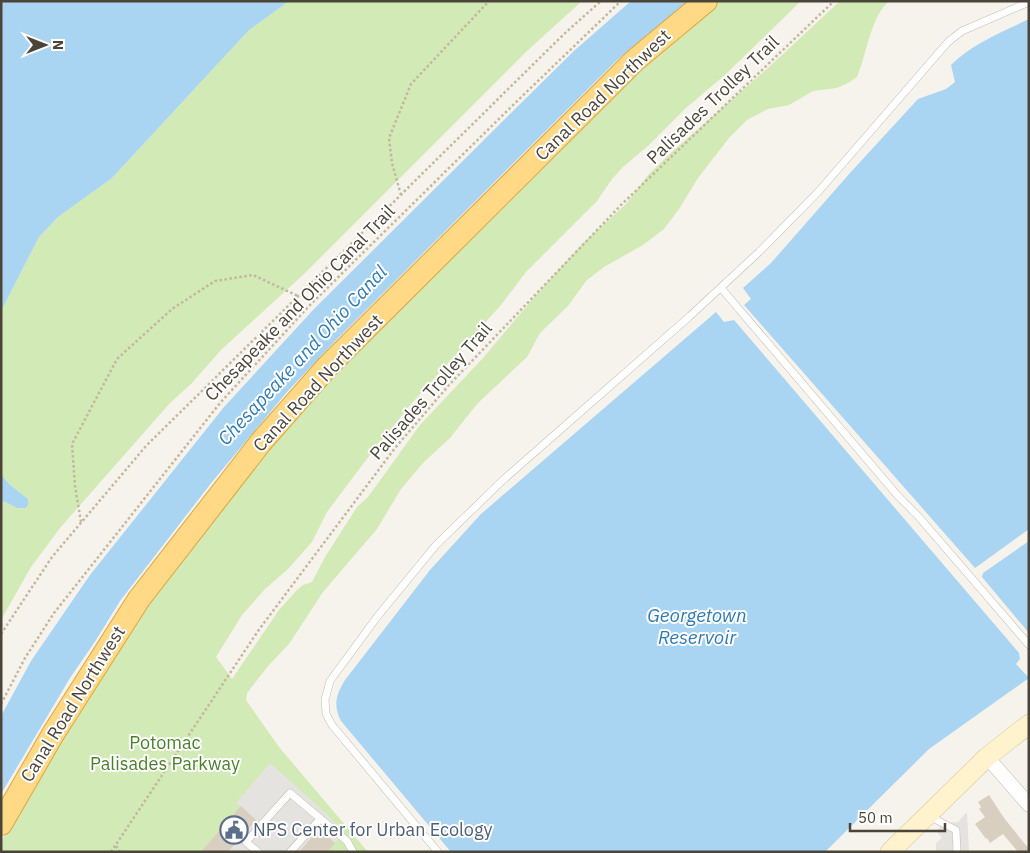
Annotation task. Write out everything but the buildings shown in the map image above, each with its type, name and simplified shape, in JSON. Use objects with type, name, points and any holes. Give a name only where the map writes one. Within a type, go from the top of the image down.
[{"type":"highway","name":"Canal Road Northwest","points":[[1,824],[49,742],[135,605],[195,525],[276,424],[327,367],[634,61],[706,1]]},
{"type":"main road","points":[[890,852],[987,757],[1029,724]]},
{"type":"street","points":[[987,757],[1029,805]]},
{"type":"lane","points":[[438,852],[332,725],[326,714],[325,700],[330,681],[377,617],[436,545],[502,480],[760,252],[819,191],[948,42],[962,31],[1029,2]]},
{"type":"lane","points":[[721,288],[898,496],[918,516],[1029,645]]},
{"type":"lane","points":[[258,852],[246,842],[290,793],[347,841],[353,852]]},
{"type":"lane","points":[[926,815],[956,830],[957,852]]},
{"type":"lane","points":[[290,852],[320,819]]},
{"type":"path","points":[[401,195],[392,163],[389,138],[411,84],[489,1]]},
{"type":"path","points":[[1,634],[52,557],[146,446],[564,34],[601,1]]},
{"type":"path","name":"Chesapeake and Ohio Canal Trail","points":[[1,704],[25,658],[54,613],[220,403],[310,305],[621,1]]},
{"type":"path","name":"Palisades Trolley Trail","points":[[111,852],[258,631],[395,448],[448,385],[622,204],[834,1]]},
{"type":"path","points":[[81,522],[75,486],[72,444],[117,359],[172,308],[215,281],[253,275],[298,296]]},
{"type":"path","points":[[116,846],[120,852]]},
{"type":"green space","points":[[289,1],[582,1],[527,51],[303,275],[221,350],[192,383],[170,403],[60,528],[31,567],[1,620],[1,500],[17,508],[26,508],[28,499],[9,484],[1,474],[1,311],[39,237],[58,217],[112,178],[249,30]]},
{"type":"green space","name":"Potomac Palisades Parkway","points":[[719,1],[801,1],[726,74],[686,108],[649,145],[623,167],[597,201],[526,272],[501,305],[411,404],[327,512],[312,542],[242,615],[216,657],[232,679],[279,610],[297,590],[303,585],[312,582],[325,557],[357,507],[368,497],[420,425],[483,358],[582,244],[626,204],[649,174],[840,1],[889,1],[873,26],[857,77],[837,88],[813,91],[789,105],[768,109],[747,120],[729,138],[698,178],[664,229],[643,245],[604,267],[586,281],[568,306],[540,333],[527,357],[477,404],[450,438],[424,462],[401,489],[377,529],[323,592],[289,644],[269,665],[247,693],[246,700],[279,747],[368,852],[1,852],[1,842],[55,748],[135,621],[207,524],[318,390],[592,115],[682,31]]},
{"type":"shaded area","points":[[270,763],[328,815],[344,834],[335,843],[319,829],[299,852],[228,852],[256,820],[236,803]]},
{"type":"shaded area","points":[[967,812],[969,852],[936,852],[936,843],[942,838],[936,831],[944,823],[958,822]]},
{"type":"water","points":[[1,1],[289,1],[249,30],[112,178],[58,217],[39,237],[1,311]]},
{"type":"water","name":"Chesapeake and Ohio Canal","points":[[631,1],[688,1],[618,59],[337,339],[287,392],[212,482],[120,601],[70,678],[1,794],[1,716],[31,661],[90,575],[224,407],[314,309],[575,50]]},
{"type":"water","points":[[1029,19],[1029,529],[975,568],[744,305],[751,299],[743,288],[771,263],[918,99],[946,89],[955,82],[951,65],[978,45]]},
{"type":"water","name":"Georgetown Reservoir","points":[[716,312],[724,322],[734,320],[1019,653],[1020,659],[1016,664],[1029,678],[929,749],[825,852],[451,852],[341,721],[336,705],[342,685],[430,570],[481,514]]},
{"type":"water","points":[[1,474],[9,484],[28,499],[26,508],[17,508],[1,500]]},
{"type":"water","points":[[1029,541],[1029,633],[982,577],[983,573]]},
{"type":"place","name":"NPS Center for Urban Ecology","points":[[234,830]]}]
